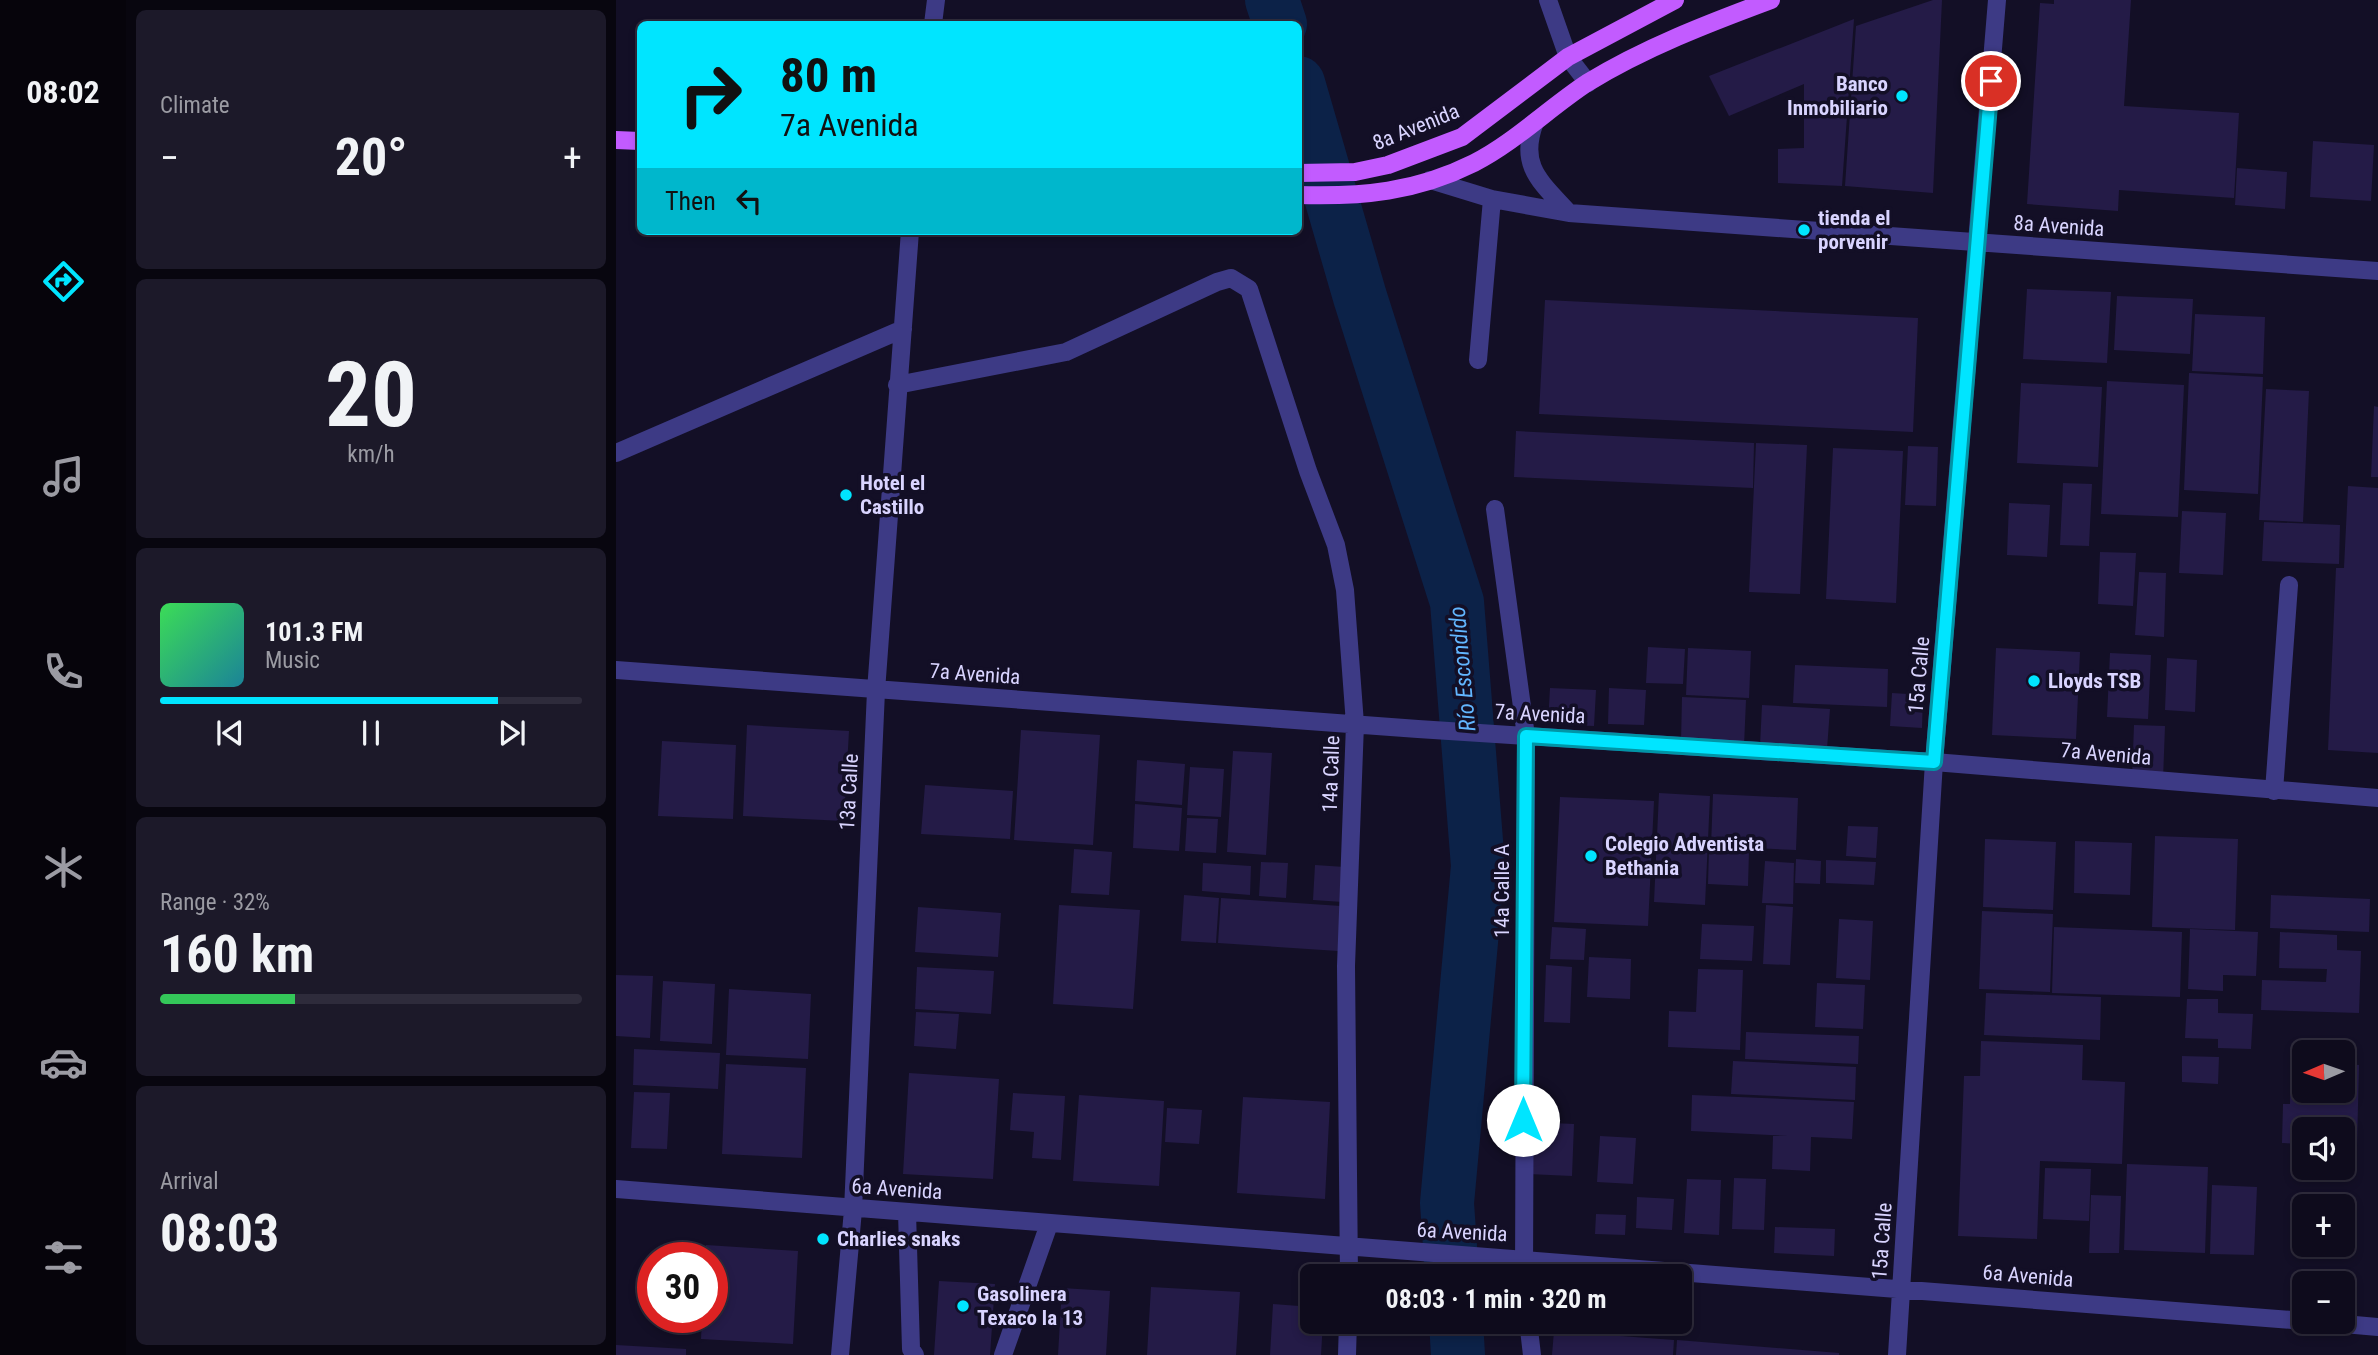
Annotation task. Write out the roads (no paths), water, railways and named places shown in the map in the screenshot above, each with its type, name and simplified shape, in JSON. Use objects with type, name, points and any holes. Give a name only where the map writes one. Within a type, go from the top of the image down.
[{"type":"main road","name":"8a Avenida","points":[[1302,173],[1355,172],[1388,165],[1462,137],[1568,57],[1675,0]]},
{"type":"main road","points":[[1302,195],[1355,197],[1390,193],[1474,163],[1588,83],[1693,29],[1771,0]]},
{"type":"main road","points":[[616,140],[637,141]]},
{"type":"street","points":[[933,21],[936,0]]},
{"type":"street","points":[[1548,0],[1568,57],[1588,83]]},
{"type":"street","name":"15a Calle","points":[[1897,1355],[1934,762],[1980,244],[1997,0]]},
{"type":"street","points":[[1535,122],[1527,142],[1532,171],[1569,213]]},
{"type":"street","name":"8a Avenida","points":[[1430,180],[1492,199],[1569,213],[2378,271]]},
{"type":"street","points":[[1478,360],[1492,199]]},
{"type":"street","name":"13a Calle","points":[[839,1355],[853,1210],[876,691],[910,235]]},
{"type":"street","name":"14a Calle","points":[[897,386],[1066,352],[1231,278],[1249,289],[1308,471],[1336,545],[1345,590],[1355,724],[1346,966],[1349,1264]]},
{"type":"street","points":[[616,453],[903,329]]},
{"type":"street","name":"14a Calle A","points":[[1494,509],[1526,736],[1520,1264]]},
{"type":"street","points":[[2274,791],[2289,585]]},
{"type":"street","name":"7a Avenida","points":[[616,670],[1418,729],[1934,762],[2378,798]]},
{"type":"street","name":"6a Avenida","points":[[616,1189],[1520,1264]]},
{"type":"street","points":[[907,1212],[911,1349],[915,1355]]},
{"type":"street","points":[[1003,1355],[1049,1224]]},
{"type":"street","name":"6a Avenida","points":[[1692,1275],[1902,1288],[2292,1320]]},
{"type":"street","name":"6a Avenida","points":[[2355,1325],[2378,1327]]},
{"type":"street","points":[[1347,1355],[1348,1334]]},
{"type":"street","points":[[1530,1334],[1532,1355]]},
{"type":"waterway","name":"Río Escondido","points":[[1272,0],[1279,21]]},
{"type":"waterway","name":"Río Escondido","points":[[1302,97],[1360,297],[1457,602],[1478,866],[1447,1203],[1451,1264]]},
{"type":"waterway","name":"Río Escondido","points":[[1457,1334],[1458,1355]]},
{"type":"place","name":"Banco Inmobiliario","points":[[1902,96]]},
{"type":"place","name":"tienda el porvenir","points":[[1804,230]]},
{"type":"place","name":"Hotel el Castillo","points":[[846,495]]},
{"type":"place","name":"Lloyds TSB","points":[[2034,681]]},
{"type":"place","name":"Colegio Adventista Bethania","points":[[1591,856]]},
{"type":"place","name":"Charlies snaks","points":[[823,1239]]},
{"type":"place","name":"Gasolinera Texaco la 13","points":[[963,1306]]}]
